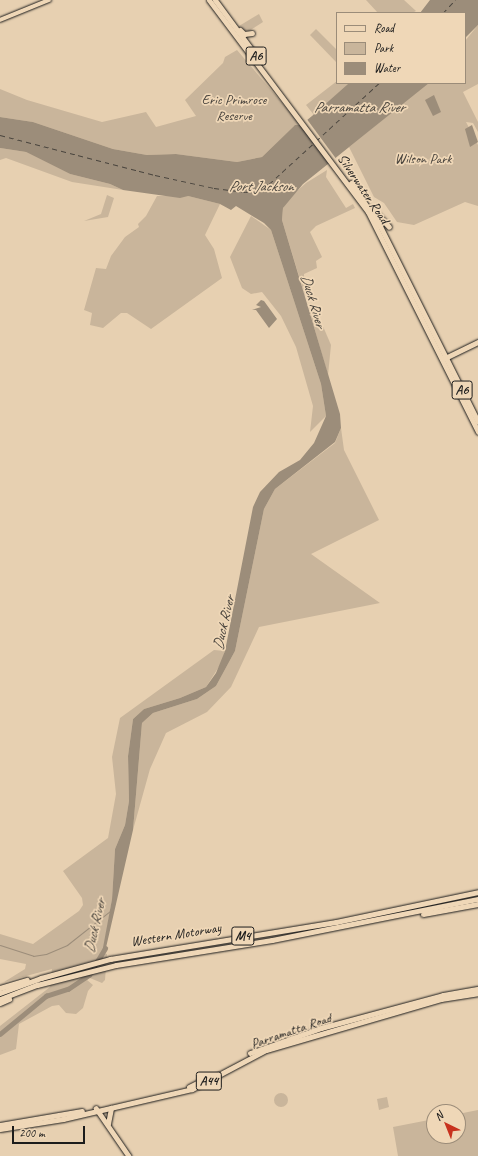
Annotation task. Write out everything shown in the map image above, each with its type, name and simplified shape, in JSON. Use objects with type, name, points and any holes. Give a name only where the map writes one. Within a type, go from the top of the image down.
[{"type":"highway","name":"Silverwater Road","points":[[209,0],[297,113]]},
{"type":"highway","name":"Silverwater Road","points":[[215,0],[363,201],[478,422]]},
{"type":"highway","points":[[225,13],[242,33],[252,33],[249,41],[251,50]]},
{"type":"highway","points":[[363,201],[389,227]]},
{"type":"highway","name":"Silverwater Road","points":[[444,359],[478,432]]},
{"type":"highway","name":"Western Motorway","points":[[0,993],[89,963],[150,951],[336,922],[478,892]]},
{"type":"highway","name":"Western Motorway","points":[[0,999],[58,980],[152,959],[386,919],[478,899]]},
{"type":"highway","name":"M4","points":[[386,919],[478,904]]},
{"type":"highway","name":"M4","points":[[0,988],[41,978]]},
{"type":"highway","name":"Western Motorway","points":[[0,1003],[37,986]]},
{"type":"highway","name":"Parramatta Road","points":[[0,1129],[97,1110],[189,1087],[257,1049],[321,1028],[443,994],[478,989]]},
{"type":"highway","name":"Parramatta Road","points":[[0,1125],[111,1108],[192,1089],[256,1054],[318,1033],[445,998],[478,993]]},
{"type":"main road","points":[[444,359],[478,342]]},
{"type":"main road","points":[[108,1125],[107,1119],[111,1108]]},
{"type":"main road","points":[[97,1110],[129,1156]]},
{"type":"street","points":[[0,20],[49,0]]},
{"type":"green space","points":[[366,0],[404,0],[416,11],[414,12],[377,12]]},
{"type":"green space","points":[[259,14],[263,22],[249,31],[242,30],[239,26]]},
{"type":"green space","name":"Wilson Park","points":[[478,25],[478,84],[463,92],[478,122],[478,132],[473,123],[466,122],[478,145],[478,206],[465,202],[414,225],[397,222],[384,203],[374,197],[349,147],[427,84],[466,84],[466,40]]},
{"type":"green space","points":[[316,29],[336,49],[336,62],[310,35]]},
{"type":"green space","name":"Eric Primrose Reserve","points":[[237,50],[301,125],[294,126],[262,157],[237,162],[176,154],[147,155],[113,149],[33,122],[0,117],[0,89],[27,100],[102,122],[146,112],[156,127],[196,116],[185,100],[223,63],[225,57]]},
{"type":"green space","points":[[336,82],[336,84],[348,84],[314,115],[306,105]]},
{"type":"green space","points":[[0,148],[26,152],[70,174],[110,184],[123,190],[72,182],[6,158],[0,160]]},
{"type":"green space","points":[[327,170],[326,177],[346,208],[353,204],[355,208],[316,226],[310,232],[322,257],[316,261],[317,268],[304,274],[305,296],[282,220],[283,208],[289,198],[306,183]]},
{"type":"green space","points":[[107,195],[114,198],[108,217],[84,221],[101,214]]},
{"type":"green space","points":[[157,196],[188,196],[220,204],[205,235],[214,249],[222,278],[151,329],[127,313],[121,313],[103,328],[90,325],[92,313],[84,310],[96,268],[106,269],[111,256],[125,237],[139,227],[138,224],[146,216]]},
{"type":"green space","points":[[251,216],[271,230],[321,384],[326,416],[310,432],[313,406],[296,347],[281,316],[262,292],[251,294],[242,288],[230,257]]},
{"type":"green space","points":[[309,310],[322,324],[331,345],[328,375]]},
{"type":"green space","points":[[341,428],[344,450],[379,520],[311,554],[380,603],[259,627],[231,687],[207,712],[166,733],[150,769],[133,830],[142,723],[153,713],[197,699],[216,686],[235,651],[264,509],[275,489],[335,443]]},
{"type":"green space","points":[[214,650],[225,651],[222,662],[206,687],[180,698],[144,709],[133,719],[128,756],[129,801],[125,825],[115,849],[112,899],[103,953],[107,954],[105,980],[102,983],[90,978],[87,980],[93,985],[88,991],[83,1008],[76,1014],[66,1013],[59,1005],[52,1006],[19,1024],[16,1049],[0,1055],[0,1026],[50,987],[52,969],[4,982],[25,969],[26,964],[0,959],[0,934],[33,944],[79,911],[83,905],[82,898],[63,871],[108,838],[116,794],[112,757],[120,718]]},
{"type":"green space","points":[[278,1093],[284,1093],[288,1097],[288,1103],[284,1107],[278,1107],[274,1103],[274,1097]]},
{"type":"green space","points":[[387,1097],[389,1107],[379,1110],[377,1099]]},
{"type":"green space","points":[[478,1110],[478,1156],[398,1156],[393,1127],[426,1121],[426,1144],[466,1144],[466,1112]]},
{"type":"water","points":[[430,0],[478,0],[478,25],[466,37],[466,12],[421,12]]},
{"type":"water","name":"Port Jackson","points":[[348,84],[428,84],[303,184],[283,208],[282,220],[340,414],[341,428],[335,442],[275,489],[264,509],[235,651],[216,686],[197,699],[153,713],[142,723],[133,830],[105,952],[102,953],[112,899],[115,849],[125,825],[129,801],[128,756],[133,719],[144,709],[180,698],[206,687],[216,673],[225,651],[221,645],[226,646],[253,507],[260,492],[279,472],[300,460],[314,443],[326,416],[321,384],[271,230],[264,223],[236,206],[231,210],[220,204],[188,196],[180,198],[123,190],[110,184],[70,174],[26,152],[0,148],[0,117],[33,122],[113,149],[147,155],[176,154],[237,162],[262,157],[295,125],[301,125]]},
{"type":"water","points":[[434,95],[441,112],[433,116],[425,100]]},
{"type":"water","points":[[472,125],[478,142],[470,147],[465,129]]},
{"type":"water","points":[[261,300],[264,301],[277,319],[269,328],[256,310],[252,310],[261,307],[256,305]]},
{"type":"pier","points":[[306,118],[337,160],[330,165],[302,121]]},
{"type":"waterway","points":[[0,945],[33,956],[46,954],[67,945],[110,911]]},
{"type":"waterway","name":"Duck River","points":[[0,1034],[46,996],[68,989],[89,975],[105,948]]},
{"type":"ferry route","points":[[444,12],[455,0]]},
{"type":"ferry route","points":[[316,141],[378,84]]},
{"type":"ferry route","points":[[0,135],[155,175],[214,188],[246,192],[269,184],[314,143]]},
{"type":"water label","name":"Parramatta River","points":[[359,108]]}]
